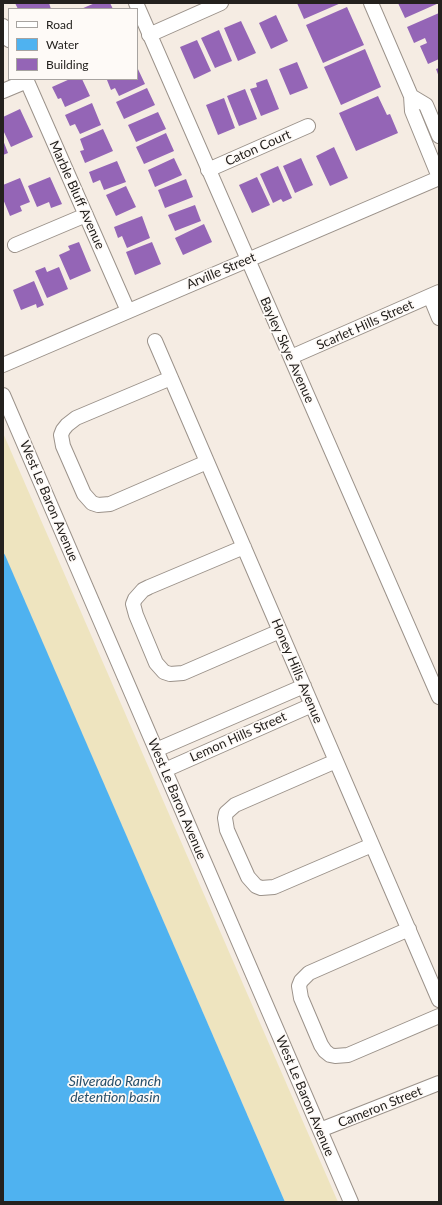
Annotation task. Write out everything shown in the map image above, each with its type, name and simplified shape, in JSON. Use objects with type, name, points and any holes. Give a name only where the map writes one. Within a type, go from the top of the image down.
[{"type":"street","name":"Bayley Skye Avenue","points":[[136,3],[439,697]]},
{"type":"street","points":[[149,35],[221,3]]},
{"type":"street","points":[[371,3],[411,96],[412,111],[439,177]]},
{"type":"street","points":[[3,26],[8,38]]},
{"type":"street","points":[[3,91],[27,80]]},
{"type":"street","name":"Marble Bluff Avenue","points":[[27,80],[128,311]]},
{"type":"street","points":[[411,96],[426,105],[439,136]]},
{"type":"street","name":"Caton Court","points":[[208,170],[308,126]]},
{"type":"street","name":"Arville Street","points":[[3,365],[439,177]]},
{"type":"street","points":[[15,245],[86,216]]},
{"type":"street","points":[[434,294],[439,318]]},
{"type":"street","name":"Scarlet Hills Street","points":[[291,357],[434,294]]},
{"type":"street","name":"Honey Hills Avenue","points":[[155,342],[439,1000]]},
{"type":"street","points":[[171,378],[76,418],[63,430],[61,435],[63,446],[84,494],[95,504],[110,504],[207,462]]},
{"type":"street","name":"West Le Baron Avenue","points":[[3,395],[351,1202]]},
{"type":"street","points":[[244,547],[148,587],[135,599],[133,604],[136,615],[156,663],[167,673],[182,673],[280,631]]},
{"type":"street","name":"Lemon Hills Street","points":[[156,750],[304,686]]},
{"type":"street","name":"Lemon Hills Street","points":[[165,770],[312,705]]},
{"type":"street","points":[[336,761],[240,802],[230,808],[226,813],[225,818],[227,830],[251,883],[258,887],[274,887],[372,845]]},
{"type":"street","points":[[409,929],[314,970],[304,976],[299,986],[301,998],[325,1051],[332,1055],[348,1055],[439,1016]]},
{"type":"street","name":"Cameron Street","points":[[320,1130],[439,1083]]},
{"type":"sand","points":[[3,433],[338,1202],[285,1202],[3,552]]},
{"type":"water","name":"Silverado Ranch detention basin","points":[[3,552],[5,555],[285,1202],[3,1202]]},
{"type":"building","points":[[15,3],[49,3],[51,8],[18,8]]},
{"type":"building","points":[[95,3],[110,3],[112,8],[83,8]]},
{"type":"building","points":[[297,3],[341,3],[304,19]]},
{"type":"building","points":[[398,3],[439,3],[405,18]]},
{"type":"building","points":[[347,7],[364,45],[323,63],[306,25]]},
{"type":"building","points":[[439,13],[439,59],[428,64],[420,46],[427,43],[425,38],[414,43],[407,27]]},
{"type":"building","points":[[276,15],[288,41],[271,49],[259,23]]},
{"type":"building","points":[[241,21],[256,53],[238,61],[224,28]]},
{"type":"building","points":[[219,30],[232,61],[215,68],[201,38]]},
{"type":"building","points":[[197,40],[211,71],[194,79],[180,47]]},
{"type":"building","points":[[365,49],[381,87],[341,105],[324,67]]},
{"type":"building","points":[[297,62],[308,88],[290,95],[279,69]]},
{"type":"building","points":[[439,68],[439,77],[436,69]]},
{"type":"building","points":[[138,69],[145,84],[119,96],[115,88],[111,90],[107,80],[138,80]]},
{"type":"building","points":[[267,79],[279,109],[261,116],[250,89],[257,87],[256,83]]},
{"type":"building","points":[[68,80],[82,80],[90,96],[65,107],[61,98],[58,99],[52,87]]},
{"type":"building","points":[[147,88],[155,105],[124,119],[116,102]]},
{"type":"building","points":[[245,89],[257,119],[239,126],[227,96]]},
{"type":"building","points":[[378,96],[387,115],[390,114],[398,133],[356,151],[339,113]]},
{"type":"building","points":[[224,98],[235,128],[218,135],[206,105]]},
{"type":"building","points":[[92,103],[101,125],[80,134],[75,124],[70,126],[65,115]]},
{"type":"building","points":[[20,109],[33,137],[11,147],[3,130],[3,117]]},
{"type":"building","points":[[158,112],[166,129],[136,142],[128,125]]},
{"type":"building","points":[[103,129],[113,151],[85,163],[80,151],[84,150],[80,139]]},
{"type":"building","points":[[166,133],[174,151],[144,164],[136,147]]},
{"type":"building","points":[[3,140],[8,153],[3,155]]},
{"type":"building","points":[[334,147],[348,178],[330,186],[316,156]]},
{"type":"building","points":[[174,158],[182,175],[155,187],[148,170]]},
{"type":"building","points":[[301,158],[313,185],[295,193],[283,166]]},
{"type":"building","points":[[117,161],[126,182],[104,190],[100,180],[93,183],[89,172]]},
{"type":"building","points":[[278,166],[292,198],[283,202],[281,199],[273,203],[260,174]]},
{"type":"building","points":[[50,177],[62,204],[51,208],[49,202],[37,207],[28,186]]},
{"type":"building","points":[[257,177],[270,205],[252,213],[239,185]]},
{"type":"building","points":[[20,178],[30,202],[20,206],[22,211],[10,216],[3,199],[3,185]]},
{"type":"building","points":[[186,179],[193,197],[165,208],[158,190]]},
{"type":"building","points":[[126,186],[136,207],[116,216],[106,195]]},
{"type":"building","points":[[195,205],[201,221],[175,231],[168,215]]},
{"type":"building","points":[[142,216],[150,238],[127,248],[122,236],[118,238],[114,227]]},
{"type":"building","points":[[204,224],[212,242],[183,255],[175,238]]},
{"type":"building","points":[[79,242],[91,271],[70,280],[59,255],[70,250],[68,246]]},
{"type":"building","points":[[152,242],[161,264],[135,275],[126,252]]},
{"type":"building","points":[[45,267],[47,272],[59,267],[68,289],[47,298],[35,271]]},
{"type":"building","points":[[34,281],[44,305],[37,308],[36,304],[21,310],[13,290]]}]
